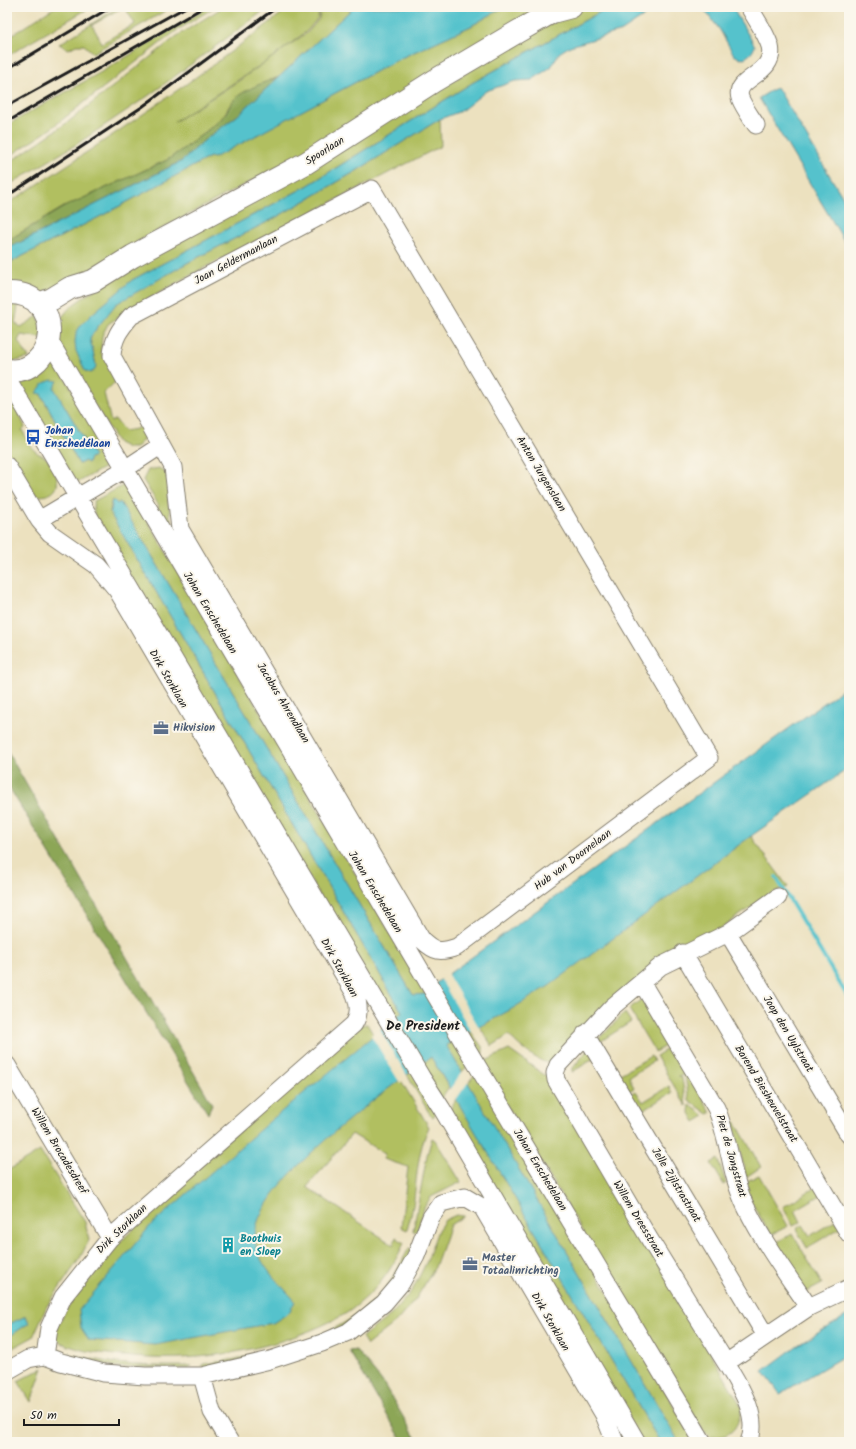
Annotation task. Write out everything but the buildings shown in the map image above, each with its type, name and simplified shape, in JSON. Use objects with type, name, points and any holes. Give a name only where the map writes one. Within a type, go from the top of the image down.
[{"type":"main road","name":"Spoorlaan","points":[[7,370],[22,369],[32,365],[42,354],[49,331],[59,310],[76,298],[93,281],[133,256],[306,163],[434,81],[560,9]]},
{"type":"main road","name":"Spoorlaan","points":[[38,304],[52,299],[70,288],[93,281]]},
{"type":"main road","points":[[7,293],[26,296],[38,304],[45,312],[49,331]]},
{"type":"street","points":[[749,7],[770,46],[769,60],[765,68],[748,79],[740,91],[740,97],[756,125]]},
{"type":"street","name":"Joan Geldermanlaan","points":[[113,345],[119,330],[131,316],[372,189]]},
{"type":"street","name":"Anton Jurgenslaan","points":[[372,189],[709,758]]},
{"type":"street","name":"Johan Enschedelaan","points":[[49,331],[125,469],[466,1047],[702,1442]]},
{"type":"street","name":"Jacobus Ahrendlaan","points":[[113,345],[112,356],[160,446],[173,467],[180,529],[422,940],[432,949]]},
{"type":"street","points":[[7,378],[384,1015],[446,1116],[637,1442]]},
{"type":"street","points":[[39,520],[125,469],[160,446]]},
{"type":"street","name":"Dirk Storklaan","points":[[7,466],[39,520],[50,533],[96,564],[117,590],[356,994],[358,1005],[358,1013],[354,1024],[110,1238],[63,1297],[49,1328],[46,1356],[61,1362],[104,1373],[145,1376],[202,1376],[270,1360],[322,1343],[348,1332],[384,1303],[401,1283],[416,1256],[431,1217],[441,1204],[465,1197],[482,1207],[604,1415],[615,1442]]},
{"type":"street","name":"Hub van Doornelaan","points":[[432,949],[444,951],[457,947],[709,758]]},
{"type":"street","points":[[585,1034],[612,1007],[661,966],[683,953],[728,933],[778,897]]},
{"type":"street","name":"Joop den Uylstraat","points":[[728,933],[849,1135]]},
{"type":"street","name":"Barend Biesheuvelstraat","points":[[683,953],[849,1234]]},
{"type":"street","name":"Piet de Jongstraat","points":[[642,983],[716,1108],[723,1123],[736,1182],[746,1207],[809,1307]]},
{"type":"street","name":"Willem Dreesstraat","points":[[585,1034],[558,1065],[555,1073],[556,1080],[650,1240],[726,1363],[744,1395],[751,1418],[750,1442]]},
{"type":"street","name":"Jelle Zijlstrastraat","points":[[585,1034],[766,1336]]},
{"type":"street","name":"Willem Brocadesdreef","points":[[7,1065],[110,1238]]},
{"type":"street","points":[[726,1363],[809,1307],[849,1288]]},
{"type":"street","points":[[7,1371],[28,1359],[46,1356]]},
{"type":"street","points":[[202,1376],[212,1412],[230,1442]]},
{"type":"green space","points":[[55,7],[91,7],[7,56],[7,38]]},
{"type":"green space","points":[[119,7],[124,7],[92,25],[102,43],[135,24],[127,11],[133,7],[172,7],[93,53],[84,45],[76,45],[69,49],[59,44]]},
{"type":"green space","points":[[209,7],[215,7],[176,31],[49,130],[7,158],[7,125],[103,71]]},
{"type":"green space","points":[[223,7],[269,7],[148,96],[77,144],[7,186],[7,164],[68,122],[177,36]]},
{"type":"green space","points":[[290,7],[319,7],[318,18],[307,31],[278,53],[308,32],[319,19],[321,7],[354,7],[279,77],[236,98],[219,121],[167,160],[64,207],[7,241],[7,204],[151,109]],"holes":[[[267,61],[240,80],[174,122]]]},
{"type":"green space","points":[[504,7],[547,7],[323,143],[144,238],[85,273],[43,294],[7,286],[7,264],[107,213],[210,157],[215,157],[401,58],[471,26]]},
{"type":"green space","points":[[579,7],[609,7],[472,83],[307,186],[132,280],[81,325],[96,365],[90,339],[115,304],[189,262],[275,218],[353,173],[440,119],[441,146],[198,271],[129,310],[108,324],[102,336],[101,353],[118,379],[104,393],[111,422],[115,419],[124,431],[136,429],[143,424],[145,437],[136,448],[128,448],[118,443],[55,342],[59,323],[73,305],[95,289]]},
{"type":"green space","points":[[279,77],[237,116],[206,139],[182,161],[7,249],[7,241],[64,207],[167,160],[219,121],[236,97],[254,87]]},
{"type":"green space","points":[[7,302],[19,302],[15,323],[21,327],[38,316],[43,338],[21,335],[18,341],[29,358],[7,363],[10,343],[7,341]]},
{"type":"green space","points":[[52,354],[110,457],[109,465],[77,483],[12,378]],"holes":[[[53,387],[94,456],[90,458],[88,463],[85,461],[79,464],[40,393]]]},
{"type":"green space","points":[[7,386],[25,427],[22,430],[33,449],[47,458],[55,472],[57,484],[56,489],[52,493],[38,496],[30,490],[7,451],[7,415],[10,412],[7,407]]},
{"type":"green space","points":[[159,468],[166,473],[169,484],[168,501],[172,526],[164,528],[157,508],[159,506],[143,480],[148,470]]},
{"type":"green space","points":[[126,484],[426,994],[413,995],[120,502],[117,504],[113,500],[111,502],[110,513],[402,1012],[394,1020],[95,519],[94,501]]},
{"type":"green space","points":[[7,751],[212,1104],[208,1114],[7,784]]},
{"type":"green space","points":[[751,836],[788,887],[776,891],[719,929],[552,1064],[547,1063],[529,1053],[517,1044],[509,1035],[492,1046],[480,1027],[549,985]]},
{"type":"green space","points":[[643,998],[672,1042],[655,1052],[629,1009]]},
{"type":"green space","points":[[625,1013],[631,1022],[598,1043],[596,1041]]},
{"type":"green space","points":[[367,1024],[429,1127],[420,1153],[413,1207],[407,1230],[401,1227],[408,1167],[383,1159],[385,1154],[352,1134],[307,1187],[393,1245],[396,1237],[404,1243],[388,1272],[376,1288],[344,1315],[321,1326],[296,1336],[243,1351],[189,1358],[135,1357],[81,1350],[56,1340],[57,1326],[68,1307],[114,1248],[224,1142],[361,1025]]},
{"type":"green space","points":[[471,1032],[483,1048],[483,1053],[478,1056],[466,1034]]},
{"type":"green space","points":[[456,1039],[471,1062],[462,1072],[445,1045]]},
{"type":"green space","points":[[673,1045],[711,1113],[708,1114],[689,1100],[685,1076],[682,1075],[678,1077],[682,1078],[686,1106],[656,1056]]},
{"type":"green space","points":[[589,1048],[595,1058],[572,1072],[573,1068]]},
{"type":"green space","points":[[509,1050],[549,1078],[742,1407],[736,1426],[724,1436],[710,1437],[702,1429],[481,1063]]},
{"type":"green space","points":[[651,1056],[654,1061],[629,1077],[634,1088],[627,1092],[617,1076]]},
{"type":"green space","points":[[431,1057],[449,1087],[440,1100],[421,1064]]},
{"type":"green space","points":[[478,1070],[695,1442],[679,1442],[468,1083]]},
{"type":"green space","points":[[412,1072],[438,1110],[433,1117],[407,1075]]},
{"type":"green space","points":[[669,1086],[672,1093],[639,1112],[629,1095],[636,1091],[643,1102]]},
{"type":"green space","points":[[456,1099],[660,1442],[642,1442],[448,1113]]},
{"type":"green space","points":[[690,1105],[705,1116],[695,1122],[689,1111]]},
{"type":"green space","points":[[733,1121],[736,1123],[761,1167],[746,1177]]},
{"type":"green space","points":[[432,1138],[435,1140],[461,1182],[431,1197],[424,1208],[417,1232],[413,1231],[427,1155]]},
{"type":"green space","points":[[40,1151],[85,1222],[89,1240],[80,1258],[47,1306],[33,1337],[7,1351],[7,1338],[29,1323],[26,1316],[7,1325],[7,1171]]},
{"type":"green space","points":[[718,1159],[726,1183],[724,1185],[711,1163]]},
{"type":"green space","points":[[759,1175],[788,1226],[771,1235],[750,1200],[743,1183]]},
{"type":"green space","points":[[816,1187],[821,1195],[795,1210],[801,1222],[793,1226],[783,1207]]},
{"type":"green space","points":[[456,1215],[464,1216],[450,1225],[435,1267],[416,1299],[396,1322],[367,1345],[362,1337],[392,1314],[413,1289],[427,1261],[438,1230],[445,1220]]},
{"type":"green space","points":[[836,1220],[840,1228],[807,1248],[796,1229],[803,1225],[810,1236]]},
{"type":"green space","points":[[792,1233],[822,1284],[805,1293],[774,1244]]},
{"type":"green space","points":[[409,1248],[412,1249],[402,1271],[383,1297],[362,1315],[339,1329],[287,1349],[205,1368],[202,1366],[203,1364],[226,1361],[273,1351],[296,1344],[341,1325],[378,1297],[392,1279]]},
{"type":"green space","points":[[356,1350],[382,1381],[418,1442],[403,1442],[349,1351]]},
{"type":"green space","points":[[74,1355],[133,1365],[192,1366],[189,1369],[116,1367],[70,1356]]},
{"type":"green space","points":[[43,1368],[31,1402],[18,1381]]},
{"type":"water","points":[[354,7],[504,7],[471,26],[401,58],[214,158],[210,157],[107,213],[7,264],[7,249],[182,161],[206,139],[237,116]]},
{"type":"water","points":[[609,7],[653,7],[643,17],[622,31],[570,46],[559,53],[551,67],[532,80],[515,81],[486,91],[461,111],[440,119],[353,173],[275,218],[189,262],[116,304],[90,339],[96,365],[95,370],[90,373],[85,371],[76,351],[76,333],[81,325],[92,314],[132,280],[307,186],[472,83]]},
{"type":"water","points":[[702,7],[732,7],[755,46],[748,56],[741,59],[734,55],[720,30]]},
{"type":"water","points":[[777,87],[849,208],[849,249],[759,98]]},
{"type":"water","points":[[52,380],[58,381],[54,388],[94,456],[90,458],[88,463],[85,461],[79,464],[41,394],[36,393],[44,383]]},
{"type":"water","points":[[114,500],[117,504],[120,502],[413,995],[426,994],[436,983],[849,685],[849,768],[751,836],[549,986],[510,1010],[446,1045],[679,1442],[660,1442],[431,1057],[386,1090],[328,1138],[300,1164],[277,1190],[261,1214],[255,1236],[256,1246],[263,1263],[269,1272],[295,1301],[290,1312],[273,1323],[155,1345],[89,1340],[81,1328],[79,1310],[151,1225],[270,1121],[402,1012],[110,513],[112,507],[111,502]]},
{"type":"water","points":[[849,1314],[849,1353],[780,1394],[763,1371],[798,1345]]},
{"type":"water","points":[[26,1316],[29,1323],[7,1338],[7,1325]]},
{"type":"pier","points":[[447,973],[480,1029],[472,1033],[440,978]]},
{"type":"pier","points":[[379,1028],[408,1077],[400,1083],[371,1035]]},
{"type":"pier","points":[[463,1071],[469,1081],[455,1101],[449,1090]]},
{"type":"waterway","points":[[776,877],[849,999]]},
{"type":"railway","points":[[7,69],[111,7]]},
{"type":"railway","points":[[7,106],[186,7]]},
{"type":"railway","points":[[7,122],[204,7]]},
{"type":"railway","points":[[7,196],[142,107],[277,7]]},
{"type":"place","name":"Johan Enschedélaan","points":[[33,437]]},
{"type":"place","name":"Hikvision","points":[[161,728]]},
{"type":"place","name":"Boothuis en Sloep","points":[[228,1245]]},
{"type":"place","name":"Master Totaalinrichting","points":[[470,1264]]},
{"type":"district","name":"De President","points":[[423,1026]]}]
